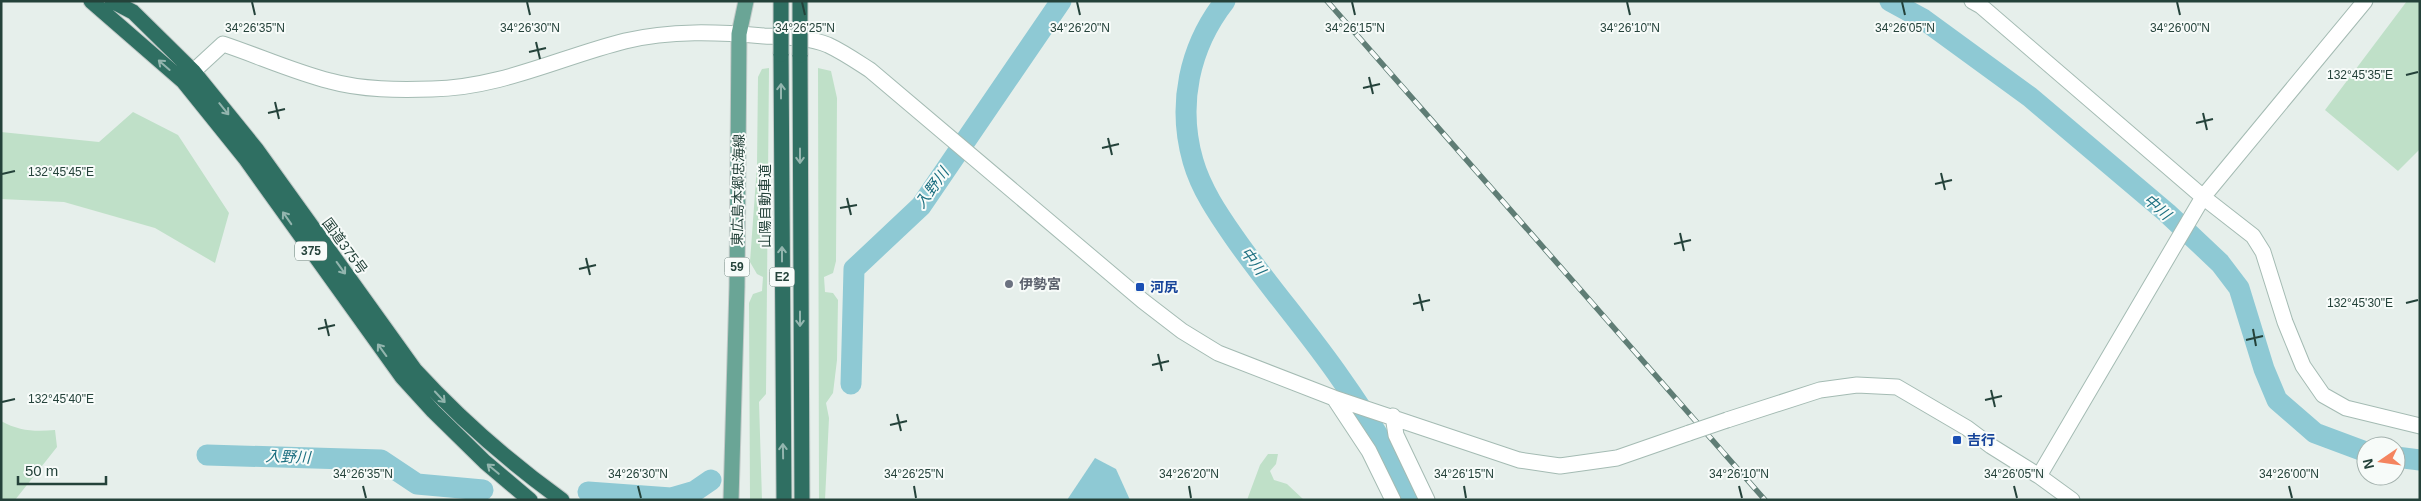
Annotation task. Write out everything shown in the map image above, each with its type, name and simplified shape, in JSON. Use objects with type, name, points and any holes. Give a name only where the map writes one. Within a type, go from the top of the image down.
[{"type":"highway","name":"国道375号","points":[[91,1],[188,76],[402,377],[433,411],[485,462],[530,500]]},
{"type":"highway","name":"国道375号","points":[[112,1],[133,12],[188,76],[257,150],[415,370],[443,401],[496,449],[562,500]]},
{"type":"highway","name":"山陽自動車道","points":[[781,1],[784,500]]},
{"type":"highway","name":"E2","points":[[800,1],[802,500]]},
{"type":"main road","name":"東広島本郷忠海線","points":[[731,500],[737,286],[739,34],[746,1]]},
{"type":"street","points":[[1972,1],[2203,197],[2253,236],[2263,252],[2285,322],[2303,366],[2323,396],[2346,408],[2420,426]]},
{"type":"street","points":[[2039,476],[2203,197],[2365,1]]},
{"type":"street","points":[[188,76],[223,44],[332,82],[371,87],[433,89],[477,84],[526,73],[625,41],[660,34],[698,32],[787,37],[826,45],[870,70],[1143,301],[1182,331],[1218,352],[1334,398],[1393,416],[1519,460],[1560,466],[1617,458],[1820,390],[1858,385],[1897,387],[1967,428],[2072,500]]},
{"type":"street","points":[[1334,398],[1369,451],[1393,500]]},
{"type":"street","points":[[1393,416],[1396,435],[1427,500]]},
{"type":"green space","points":[[2407,1],[2420,1],[2420,149],[2398,171],[2325,110]]},
{"type":"green space","points":[[769,68],[766,394],[759,402],[762,500],[750,500],[749,303],[753,294],[762,291],[763,277],[757,274],[750,262],[757,165],[758,77],[762,69]]},
{"type":"green space","points":[[818,68],[831,71],[837,98],[836,261],[833,273],[824,277],[825,292],[833,293],[838,300],[837,360],[833,393],[826,403],[829,418],[825,500],[819,500]]},
{"type":"green space","points":[[133,112],[178,135],[229,213],[215,263],[155,228],[64,202],[1,199],[1,132],[99,142]]},
{"type":"green space","points":[[1,421],[27,430],[55,430],[57,447],[15,500],[1,500]]},
{"type":"green space","points":[[1268,454],[1278,454],[1276,464],[1270,471],[1274,480],[1287,484],[1304,500],[1247,500],[1260,465]]},
{"type":"water","points":[[1095,458],[1116,469],[1130,500],[1067,500]]},
{"type":"waterway","name":"入野川","points":[[851,384],[854,269],[921,206],[1061,1]]},
{"type":"waterway","name":"中川","points":[[1225,1],[1203,38],[1195,57],[1190,77],[1186,119],[1188,140],[1196,171],[1210,201],[1234,237],[1328,361],[1361,408],[1389,453],[1413,500]]},
{"type":"waterway","name":"中川","points":[[1890,1],[1923,19],[2030,97],[2167,213],[2220,263],[2239,288],[2264,369],[2277,400],[2315,433],[2356,448]]},
{"type":"waterway","name":"入野川","points":[[207,455],[381,460],[417,484],[483,490]]},
{"type":"waterway","name":"中川","points":[[2406,458],[2420,460]]},
{"type":"waterway","name":"入野川","points":[[588,492],[671,498],[695,491],[711,480]]},
{"type":"railway","points":[[1327,1],[1765,500]]},
{"type":"place","name":"伊勢宮","points":[[1009,284]]},
{"type":"place","name":"河尻","points":[[1140,287]]},
{"type":"place","name":"吉行","points":[[1957,440]]}]
